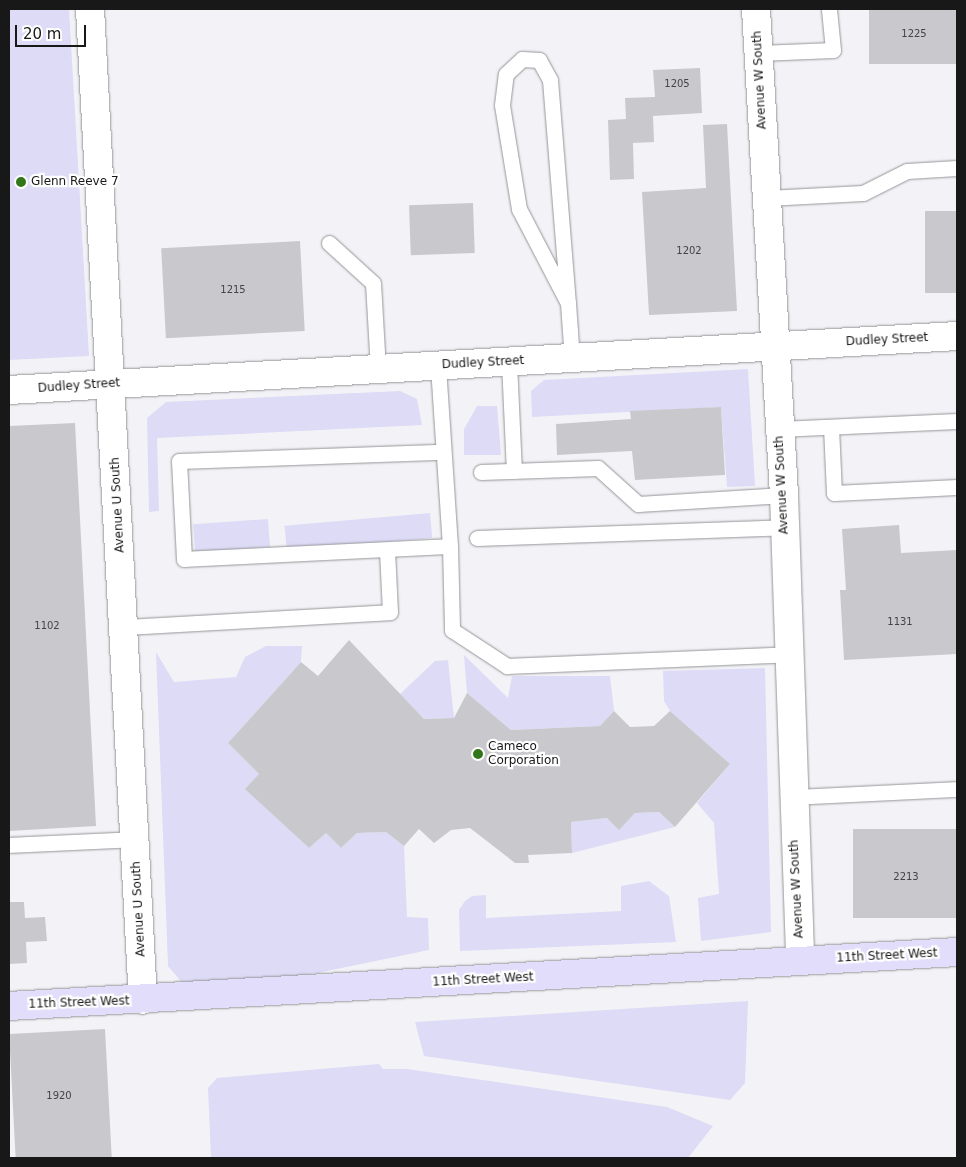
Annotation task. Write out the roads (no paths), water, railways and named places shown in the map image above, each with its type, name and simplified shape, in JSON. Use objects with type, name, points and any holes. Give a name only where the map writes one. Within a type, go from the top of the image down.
[{"type":"main road","name":"11th Street West","points":[[9,1006],[143,1000],[957,952]]},
{"type":"street","name":"Avenue U South","points":[[90,9],[136,840],[143,1000]]},
{"type":"street","name":"Avenue W South","points":[[756,9],[784,495],[800,961]]},
{"type":"street","name":"Dudley Street","points":[[9,390],[957,336]]},
{"type":"lane","points":[[758,53],[833,50],[830,9]]},
{"type":"lane","points":[[568,303],[519,209],[502,105],[506,74],[522,59],[539,60],[550,80],[568,303],[572,358]]},
{"type":"lane","points":[[767,198],[863,192],[907,171],[957,168]]},
{"type":"lane","points":[[328,243],[373,283],[378,369]]},
{"type":"lane","points":[[508,362],[514,471]]},
{"type":"lane","points":[[438,366],[450,546],[452,630],[507,666],[788,654]]},
{"type":"lane","points":[[779,429],[957,421]]},
{"type":"lane","points":[[831,427],[834,493],[957,487]]},
{"type":"lane","points":[[444,452],[179,461],[184,559],[450,546]]},
{"type":"lane","points":[[480,472],[598,468],[638,504],[784,495]]},
{"type":"lane","points":[[477,538],[785,527]]},
{"type":"lane","points":[[124,627],[390,612],[387,550]]},
{"type":"lane","points":[[793,798],[957,789]]},
{"type":"lane","points":[[9,844],[136,840]]},
{"type":"place","name":"Glenn Reeve 7","points":[[21,182]]},
{"type":"place","name":"Cameco Corporation","points":[[478,754]]}]
